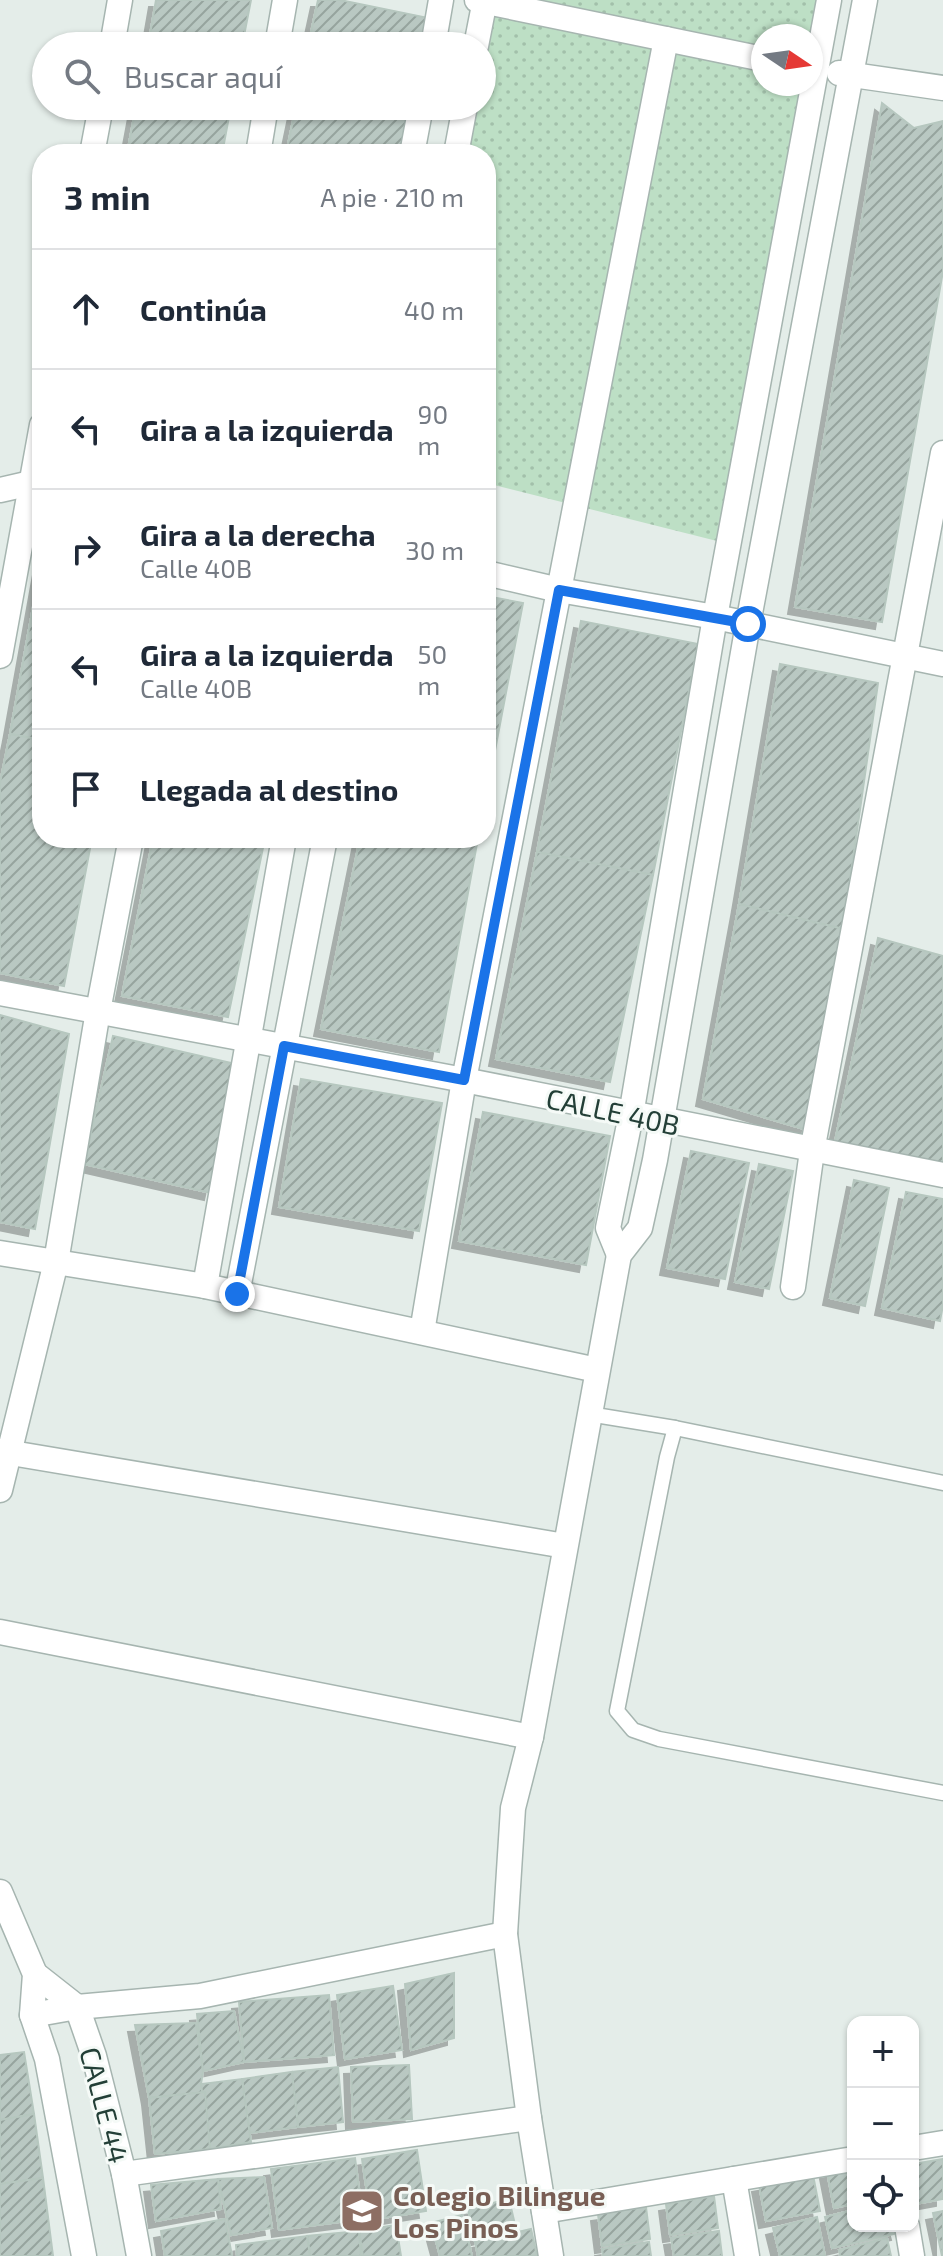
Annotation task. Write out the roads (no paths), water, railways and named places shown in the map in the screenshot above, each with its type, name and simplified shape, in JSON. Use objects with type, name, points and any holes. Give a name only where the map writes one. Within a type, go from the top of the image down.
[{"type":"street","points":[[114,32],[120,0]]},
{"type":"street","points":[[279,32],[285,0]]},
{"type":"street","points":[[435,32],[441,0]]},
{"type":"street","points":[[478,32],[482,0],[751,57]]},
{"type":"street","points":[[823,28],[829,0]]},
{"type":"street","points":[[551,2256],[505,1934],[513,1808],[531,1737],[619,1255],[640,1228],[661,1121],[748,624],[865,0]]},
{"type":"street","points":[[422,1332],[464,1080],[666,39]]},
{"type":"street","points":[[823,70],[943,88]]},
{"type":"street","points":[[619,1255],[608,1228],[631,1115],[715,617],[809,96]]},
{"type":"street","points":[[94,144],[98,120]]},
{"type":"street","points":[[260,144],[264,120]]},
{"type":"street","points":[[414,144],[418,120]]},
{"type":"street","points":[[458,144],[462,120]]},
{"type":"street","points":[[793,1287],[812,1151],[943,453]]},
{"type":"street","points":[[0,490],[32,485]]},
{"type":"street","points":[[0,656],[32,507]]},
{"type":"street","points":[[496,575],[943,664]]},
{"type":"street","points":[[0,1490],[4,1451],[56,1262],[129,848]]},
{"type":"street","points":[[205,1286],[282,848]]},
{"type":"street","points":[[237,1294],[323,848]]},
{"type":"street","name":"CALLE 40B","points":[[0,993],[464,1080],[943,1175]]},
{"type":"street","points":[[0,1253],[205,1286],[597,1370]]},
{"type":"street","points":[[4,1451],[565,1546]]},
{"type":"street","points":[[0,1632],[531,1737]]},
{"type":"street","name":"CALLE 44","points":[[0,1892],[35,1974],[32,2015],[47,2059],[84,2256]]},
{"type":"street","points":[[32,2015],[77,2007],[200,1996],[505,1934]]},
{"type":"street","name":"CALLE 44","points":[[35,1974],[77,2007],[94,2056],[124,2174],[139,2256]]},
{"type":"street","points":[[124,2174],[529,2118]]},
{"type":"street","points":[[919,2147],[943,2143]]},
{"type":"street","points":[[544,2211],[847,2160]]},
{"type":"street","points":[[734,2179],[747,2256]]},
{"type":"street","points":[[908,2232],[912,2256]]},
{"type":"lane","points":[[589,1414],[675,1428],[943,1483]]},
{"type":"lane","points":[[675,1428],[617,1711],[633,1730],[659,1739],[943,1793]]},
{"type":"place","name":"Colegio Bilingue Los Pinos","points":[[362,2211]]}]
